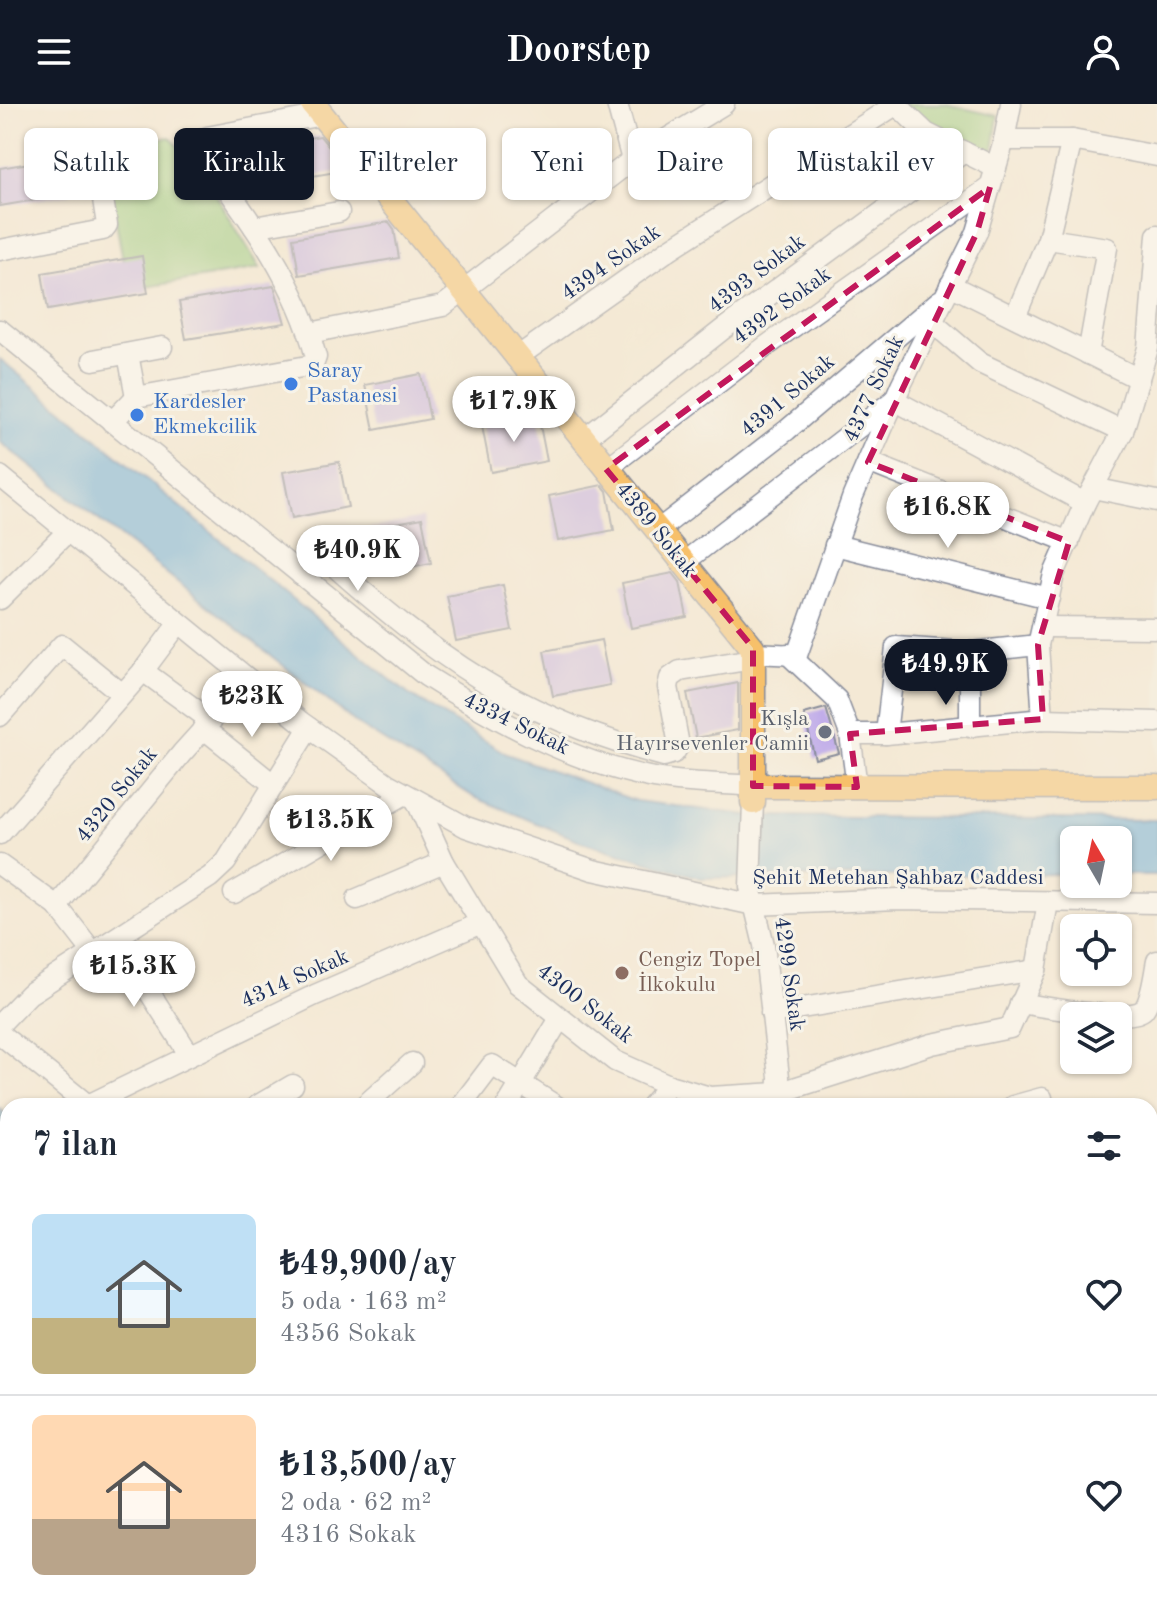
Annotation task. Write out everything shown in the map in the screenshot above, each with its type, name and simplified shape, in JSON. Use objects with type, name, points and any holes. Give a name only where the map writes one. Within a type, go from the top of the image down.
[{"type":"main road","name":"4389 Sokak","points":[[317,110],[753,648],[747,657]]},
{"type":"main road","points":[[747,657],[753,794]]},
{"type":"main road","name":"4334 Sokak","points":[[753,794],[857,787],[1157,787]]},
{"type":"street","points":[[617,104],[628,145]]},
{"type":"street","points":[[685,128],[724,104]]},
{"type":"street","points":[[897,104],[926,133],[964,152],[993,178]]},
{"type":"street","name":"4394 Sokak","points":[[516,358],[670,249],[897,104]]},
{"type":"street","name":"4377 Sokak","points":[[788,654],[797,655],[835,545],[894,400],[977,232],[1004,140],[1011,104]]},
{"type":"street","points":[[112,422],[136,397],[313,365],[316,357],[303,309],[254,227],[202,154],[201,143],[207,137],[317,110]]},
{"type":"street","points":[[1004,140],[1072,140],[1157,156]]},
{"type":"street","points":[[1015,317],[1048,239],[1072,140]]},
{"type":"street","name":"4393 Sokak","points":[[583,440],[722,330],[964,152]]},
{"type":"street","points":[[310,333],[443,306],[460,289],[628,163]]},
{"type":"street","name":"4392 Sokak","points":[[606,469],[993,178]]},
{"type":"street","points":[[0,250],[103,230],[107,225],[103,200]]},
{"type":"street","points":[[254,227],[339,212]]},
{"type":"street","points":[[1048,239],[1107,248],[1088,354]]},
{"type":"street","points":[[1043,719],[1041,636],[1054,574],[1123,431],[1139,379],[1152,351],[1157,246]]},
{"type":"street","points":[[948,290],[1015,317],[1139,379]]},
{"type":"street","name":"4391 Sokak","points":[[657,531],[787,430],[948,290]]},
{"type":"street","points":[[932,322],[980,363],[1123,431]]},
{"type":"street","name":"4334 Sokak","points":[[0,330],[426,676],[492,718],[564,750],[649,777],[753,794]]},
{"type":"street","points":[[93,360],[162,347]]},
{"type":"street","points":[[128,354],[136,397]]},
{"type":"street","points":[[683,563],[894,400],[1089,496],[1157,501]]},
{"type":"street","points":[[868,462],[1069,542]]},
{"type":"street","name":"Şehit Metehan Şahbaz Caddesi","points":[[0,476],[309,728],[411,797],[466,827],[593,870],[752,896],[1157,903]]},
{"type":"street","points":[[0,599],[67,532]]},
{"type":"street","points":[[835,545],[1049,598]]},
{"type":"street","points":[[301,575],[317,558],[325,558],[380,607],[479,680],[529,708],[601,740],[664,756],[674,753],[679,745],[668,687],[670,678],[680,671],[747,657],[788,654],[837,700],[850,734],[857,787]]},
{"type":"street","points":[[0,834],[143,671],[178,624]]},
{"type":"street","points":[[886,734],[896,647],[970,652],[1041,636],[1157,628]]},
{"type":"street","points":[[0,716],[62,645],[121,693]]},
{"type":"street","points":[[970,652],[970,727]]},
{"type":"street","points":[[143,671],[273,784]]},
{"type":"street","name":"4320 Sokak","points":[[57,906],[207,724],[248,680]]},
{"type":"street","points":[[850,734],[886,734],[1043,719],[1157,722]]},
{"type":"street","points":[[0,1024],[29,994],[92,951],[116,940],[210,877],[226,862],[309,728]]},
{"type":"street","name":"4299 Sokak","points":[[753,794],[752,896],[764,945],[778,1098]]},
{"type":"street","points":[[234,893],[411,797]]},
{"type":"street","name":"4300 Sokak","points":[[411,797],[444,862],[518,984],[559,1020],[615,1061],[669,1085],[710,1097],[733,1098]]},
{"type":"street","points":[[357,899],[444,862]]},
{"type":"street","points":[[0,865],[57,906],[92,951]]},
{"type":"street","points":[[1048,902],[1036,970],[1020,1003],[1120,1016],[1139,1014],[1145,1008],[1157,961]]},
{"type":"street","name":"4314 Sokak","points":[[102,1098],[189,1054],[481,923]]},
{"type":"street","points":[[116,940],[189,1054]]},
{"type":"street","points":[[771,1013],[1036,970]]},
{"type":"street","name":"4300 Sokak","points":[[784,1098],[932,1044],[1010,1028],[1020,1003]]},
{"type":"street","points":[[512,1098],[559,1020]]},
{"type":"street","points":[[0,1034],[79,1098]]},
{"type":"street","points":[[373,1098],[412,1063]]},
{"type":"street","points":[[467,1098],[492,1065],[542,1098]]},
{"type":"street","points":[[271,1098],[293,1085]]},
{"type":"street","points":[[658,1098],[669,1085]]},
{"type":"highlighted area","points":[[990,187],[977,232],[868,462],[1069,542],[1038,645],[1043,719],[850,734],[857,787],[753,786],[753,648],[606,469]]},
{"type":"green space","points":[[901,104],[945,104],[998,116],[991,166],[963,147],[963,128],[936,128]]},
{"type":"green space","points":[[170,137],[174,142],[174,200],[219,200],[260,268],[128,290],[112,200],[158,200],[158,139]]},
{"type":"water","points":[[0,359],[408,694],[507,754],[636,801],[755,816],[1157,820],[1157,875],[1132,875],[1132,826],[1060,826],[1060,874],[701,878],[585,843],[474,797],[360,726],[0,442]]},
{"type":"building","points":[[320,136],[330,148],[330,173],[314,176],[314,137]]},
{"type":"building","points":[[24,164],[24,200],[36,200],[0,206],[0,168]]},
{"type":"building","points":[[389,222],[394,229],[399,258],[299,275],[293,238]]},
{"type":"building","points":[[142,256],[148,293],[48,310],[42,273]]},
{"type":"building","points":[[274,286],[285,323],[186,339],[179,302]]},
{"type":"building","points":[[421,374],[430,419],[374,430],[365,385]]},
{"type":"building","points":[[538,415],[547,461],[491,472],[482,426]]},
{"type":"building","points":[[339,462],[348,507],[292,518],[283,472]]},
{"type":"building","points":[[602,485],[607,491],[614,530],[558,541],[549,496]]},
{"type":"building","points":[[422,518],[431,563],[375,574],[366,529]]},
{"type":"building","points":[[673,573],[680,582],[687,617],[631,628],[622,583]]},
{"type":"building","points":[[503,585],[512,630],[456,641],[447,596]]},
{"type":"building","points":[[601,640],[610,685],[553,696],[544,651]]},
{"type":"building","points":[[738,683],[738,730],[696,738],[687,693]]},
{"type":"building","name":"Kışla Hayırsevenler Camii","points":[[826,708],[839,753],[815,759],[804,714]]},
{"type":"place","name":"Saray Pastanesi","points":[[291,384]]},
{"type":"place","name":"Kardesler Ekmekcilik","points":[[137,415]]},
{"type":"place","name":"Kışla Hayırsevenler Camii","points":[[825,732]]},
{"type":"place","name":"Cengiz Topel İlkokulu","points":[[622,973]]}]
